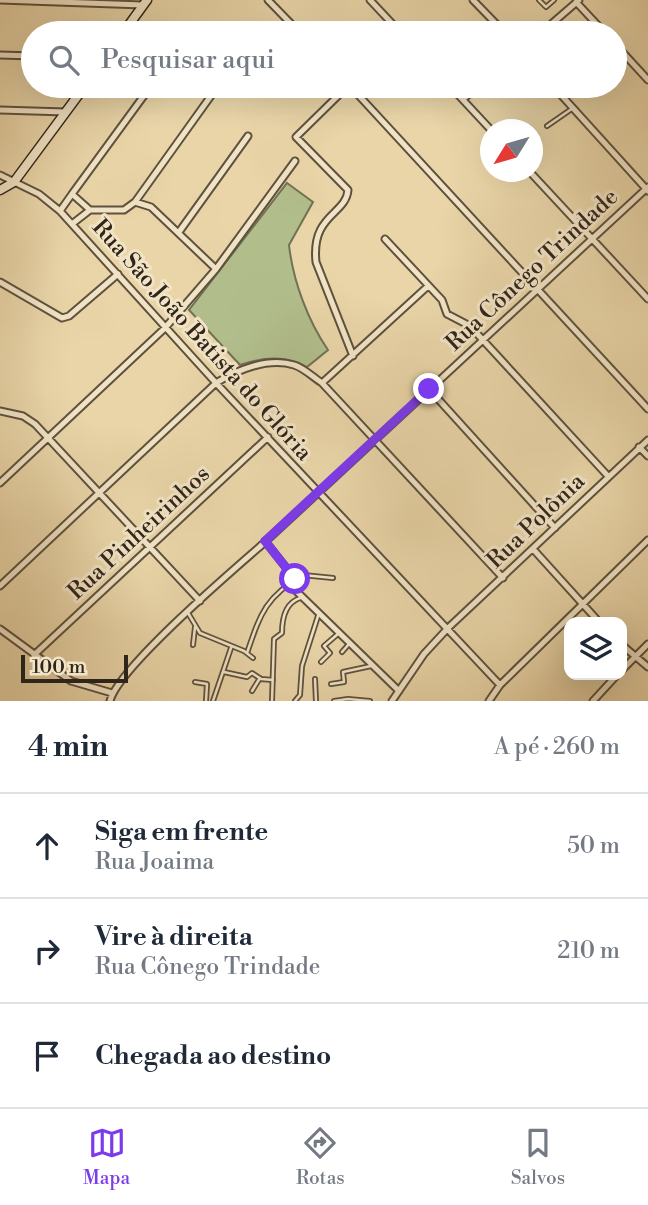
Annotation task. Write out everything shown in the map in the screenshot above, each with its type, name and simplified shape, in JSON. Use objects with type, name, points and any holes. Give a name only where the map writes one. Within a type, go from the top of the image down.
[{"type":"street","points":[[0,0],[145,3]]},
{"type":"street","points":[[268,0],[288,21]]},
{"type":"street","points":[[370,0],[390,21]]},
{"type":"street","points":[[473,0],[493,21]]},
{"type":"street","points":[[554,21],[576,1],[594,21]]},
{"type":"street","points":[[132,21],[145,3]]},
{"type":"street","points":[[0,55],[21,56]]},
{"type":"street","points":[[627,57],[648,80]]},
{"type":"street","points":[[0,190],[14,182],[76,98]]},
{"type":"street","points":[[60,211],[142,98]]},
{"type":"street","points":[[72,223],[90,210],[124,209],[135,202],[209,98]]},
{"type":"street","points":[[337,98],[296,137],[348,194],[318,229],[315,249],[316,262],[353,356]]},
{"type":"street","points":[[360,98],[648,409]]},
{"type":"street","points":[[564,98],[647,189]]},
{"type":"street","points":[[463,99],[481,119]]},
{"type":"street","points":[[0,110],[66,112]]},
{"type":"street","points":[[179,232],[248,136]]},
{"type":"street","points":[[0,483],[165,328],[216,269],[295,161]]},
{"type":"street","name":"Rua São João Batista do Glória","points":[[0,175],[39,194],[72,223],[165,328],[500,685]]},
{"type":"street","points":[[539,182],[648,299]]},
{"type":"street","name":"Rua Cônego Trindade","points":[[110,701],[112,693],[127,673],[188,612],[647,189]]},
{"type":"street","points":[[72,194],[90,210]]},
{"type":"street","points":[[135,202],[151,207],[216,269]]},
{"type":"street","points":[[385,239],[442,300],[447,314],[470,326],[607,475]]},
{"type":"street","points":[[0,282],[62,318],[69,316],[118,274]]},
{"type":"street","points":[[322,383],[428,286]]},
{"type":"street","points":[[0,586],[216,383],[238,370],[278,364],[295,365],[322,383],[503,578]]},
{"type":"street","points":[[429,389],[555,528]]},
{"type":"street","points":[[0,411],[23,416],[48,438],[200,601]]},
{"type":"street","name":"Rua Pinheirinhos","points":[[34,654],[268,438]]},
{"type":"street","name":"Rua Polônia","points":[[392,701],[424,654],[448,628],[555,528],[607,475],[648,440]]},
{"type":"street","points":[[639,447],[648,456]]},
{"type":"street","points":[[489,701],[500,685],[648,540]]},
{"type":"street","points":[[265,541],[295,579]]},
{"type":"street","points":[[533,549],[595,617]]},
{"type":"street","points":[[289,584],[399,691]]},
{"type":"street","points":[[0,629],[71,681],[112,693]]},
{"type":"street","points":[[627,664],[648,644]]},
{"type":"street","points":[[627,650],[648,667]]},
{"type":"street","points":[[593,701],[612,680]]},
{"type":"lane","points":[[539,0],[546,7],[554,0]]},
{"type":"lane","points":[[547,126],[573,108]]},
{"type":"lane","points":[[247,653],[257,618],[268,601],[303,575],[333,578]]},
{"type":"lane","points":[[272,701],[274,639],[282,633],[282,618],[287,608],[302,597]]},
{"type":"lane","points":[[188,612],[200,633],[253,658]]},
{"type":"lane","points":[[295,701],[300,695],[302,666],[319,613]]},
{"type":"lane","points":[[192,645],[195,624]]},
{"type":"lane","points":[[321,662],[330,653],[324,646],[339,633]]},
{"type":"lane","points":[[342,652],[349,644]]},
{"type":"lane","points":[[213,701],[232,647]]},
{"type":"lane","points":[[331,684],[344,682],[343,672],[371,666]]},
{"type":"lane","points":[[223,672],[247,677],[252,673],[260,678],[273,680]]},
{"type":"lane","points":[[251,691],[260,678]]},
{"type":"lane","points":[[315,679],[316,701]]},
{"type":"lane","points":[[195,682],[207,684],[206,701]]},
{"type":"lane","points":[[334,701],[370,701]]},
{"type":"green space","points":[[287,183],[313,202],[289,245],[302,300],[328,350],[307,367],[274,358],[240,365],[189,310]]},
{"type":"route","points":[[295,579],[287,565],[265,541],[429,389]]}]
